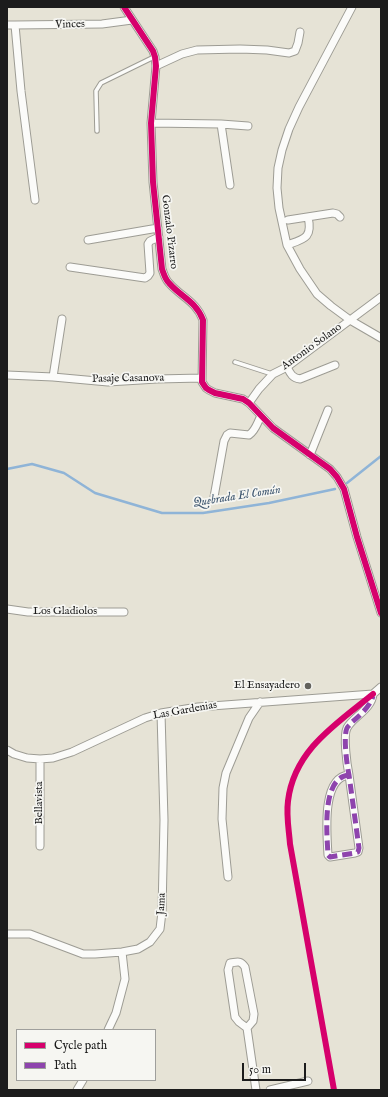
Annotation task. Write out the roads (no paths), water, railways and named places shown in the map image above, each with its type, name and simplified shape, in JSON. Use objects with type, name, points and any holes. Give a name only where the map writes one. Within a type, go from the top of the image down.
[{"type":"street","name":"Gonzalo Pizarro","points":[[124,7],[155,57],[156,66],[151,123],[153,182],[162,269],[166,278],[175,289],[194,304],[203,320],[202,378]]},
{"type":"street","points":[[352,7],[299,107],[289,129],[278,168],[277,188],[279,208],[287,245],[300,269],[317,294],[350,320],[381,338]]},
{"type":"street","name":"Vinces","points":[[7,25],[102,24],[132,20]]},
{"type":"street","points":[[16,26],[21,91],[35,200]]},
{"type":"street","points":[[156,66],[182,54],[197,50],[240,49],[267,50],[289,53],[295,50],[300,32]]},
{"type":"street","points":[[151,123],[248,126]]},
{"type":"street","points":[[221,124],[230,185]]},
{"type":"street","points":[[288,220],[333,213],[340,217]]},
{"type":"street","points":[[287,245],[302,240],[306,237],[309,230],[308,217]]},
{"type":"street","points":[[88,240],[158,228]]},
{"type":"street","points":[[70,267],[145,278],[150,273],[148,244],[150,241],[159,238]]},
{"type":"street","name":"Antonio Solano","points":[[248,403],[273,374],[287,367],[381,297]]},
{"type":"street","points":[[53,377],[62,319]]},
{"type":"street","points":[[287,367],[292,376],[300,379],[335,364]]},
{"type":"street","name":"Pasaje Casanova","points":[[7,375],[108,382],[202,378]]},
{"type":"street","points":[[202,378],[204,386],[209,390],[215,393],[243,399],[273,428],[330,469],[337,477],[344,489],[357,537],[381,613]]},
{"type":"street","points":[[310,455],[328,410]]},
{"type":"street","points":[[214,497],[227,435],[230,433],[249,435],[256,428],[261,416]]},
{"type":"street","name":"Los Gladiolos","points":[[7,609],[28,612],[124,612]]},
{"type":"street","points":[[349,775],[343,775],[337,780],[330,793],[327,813],[328,855],[330,857],[358,852],[359,848],[349,775],[347,768],[345,736],[347,728],[369,705],[373,698],[373,694],[381,688]]},
{"type":"street","name":"Las Gardenias","points":[[7,750],[27,758],[53,758],[72,752],[145,718],[162,713],[198,707],[373,694]]},
{"type":"street","points":[[228,877],[222,819],[223,788],[226,772],[249,718],[260,702]]},
{"type":"street","name":"Jama","points":[[7,934],[30,934],[83,954],[95,954],[138,949],[150,942],[160,929],[162,912],[164,820],[162,713]]},
{"type":"street","name":"Bellavista","points":[[40,759],[40,846]]},
{"type":"street","points":[[108,1029],[116,1013],[125,979],[122,952]]},
{"type":"street","points":[[247,1028],[253,1021],[254,1014],[245,967],[242,963],[230,963],[228,970],[235,1016],[239,1022],[247,1028],[256,1090]]},
{"type":"street","points":[[270,1090],[308,1081]]},
{"type":"street","points":[[80,1085],[87,1090]]},
{"type":"lane","points":[[97,131],[96,91],[101,83],[155,57]]},
{"type":"lane","points":[[236,362],[273,374]]},
{"type":"waterway","name":"Quebrada El Común","points":[[347,483],[381,456]]},
{"type":"waterway","name":"Quebrada El Común","points":[[7,469],[32,464],[64,473],[95,493],[162,513],[203,513],[269,503],[335,489]]},
{"type":"place","name":"El Ensayadero","points":[[308,686]]}]
